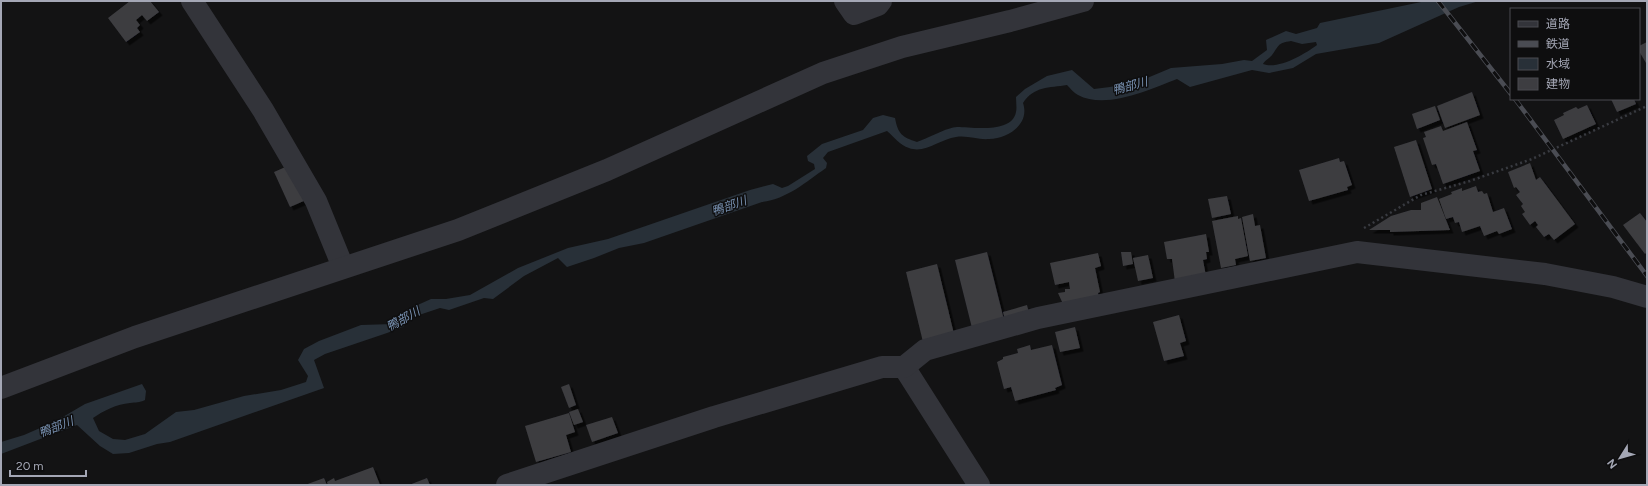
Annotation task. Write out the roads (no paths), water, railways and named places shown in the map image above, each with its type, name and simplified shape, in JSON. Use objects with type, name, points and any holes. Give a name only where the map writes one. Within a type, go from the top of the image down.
[{"type":"street","points":[[192,1],[263,110],[316,201],[343,267]]},
{"type":"street","points":[[845,1],[854,14],[878,5],[881,1]]},
{"type":"street","points":[[1,388],[135,337],[458,230],[607,170],[823,73],[902,47],[1010,21],[1083,1]]},
{"type":"street","points":[[507,485],[706,420],[882,367],[904,366],[926,350],[1038,318],[1357,252],[1546,274],[1613,287],[1647,297]]},
{"type":"street","points":[[904,366],[979,485]]},
{"type":"water","name":"鴨部川","points":[[1426,1],[1479,1],[1459,7],[1379,43],[1316,54],[1293,68],[1269,73],[1252,70],[1190,87],[1177,79],[1128,96],[1102,100],[1089,99],[1078,95],[1067,85],[1042,89],[1032,93],[1023,103],[1024,111],[1021,123],[1010,133],[996,138],[985,139],[956,137],[944,140],[927,148],[915,149],[903,145],[887,131],[828,152],[823,158],[827,163],[826,168],[788,194],[644,243],[619,248],[567,267],[558,258],[524,276],[493,299],[484,298],[449,310],[440,308],[410,318],[403,327],[325,354],[314,360],[324,388],[170,442],[157,444],[129,453],[113,454],[100,446],[77,425],[1,454],[1,442],[24,435],[56,421],[85,404],[142,384],[146,391],[145,400],[115,406],[93,418],[99,431],[113,439],[125,440],[145,434],[176,412],[194,410],[244,396],[281,390],[306,382],[308,376],[298,360],[304,349],[319,341],[361,325],[393,324],[402,312],[431,299],[446,299],[470,295],[518,268],[568,248],[608,239],[750,190],[773,184],[782,188],[788,186],[815,169],[814,164],[808,161],[807,156],[822,144],[863,130],[873,118],[883,115],[895,118],[899,131],[904,136],[917,142],[957,127],[991,128],[1007,124],[1013,119],[1016,112],[1016,97],[1025,89],[1047,76],[1072,70],[1094,89],[1140,81],[1171,68],[1222,64],[1244,60],[1252,61],[1267,50],[1266,40],[1286,31],[1296,34],[1317,28],[1320,23]],"holes":[[[1291,41],[1302,44],[1316,42],[1317,45],[1299,57],[1284,63],[1276,65],[1263,64],[1281,44]]]},
{"type":"railway","points":[[1438,1],[1510,93]]},
{"type":"railway","points":[[1516,100],[1647,276]]}]
